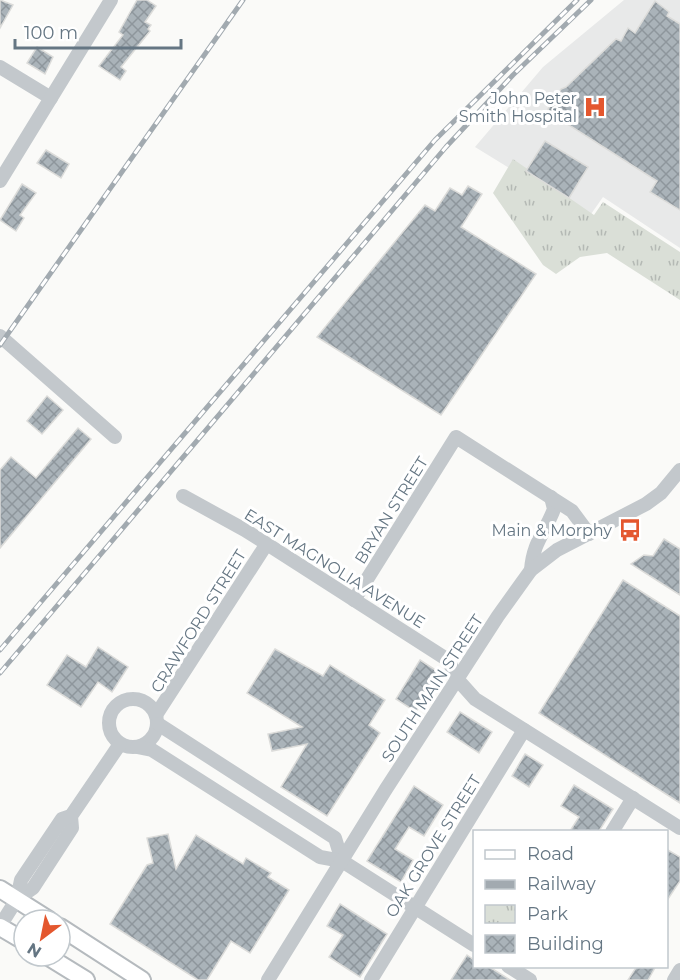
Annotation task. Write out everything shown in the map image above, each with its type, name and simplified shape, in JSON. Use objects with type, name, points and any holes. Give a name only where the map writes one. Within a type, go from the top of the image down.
[{"type":"main road","points":[[0,889],[31,908]]},
{"type":"main road","points":[[72,935],[142,980]]},
{"type":"main road","points":[[67,968],[86,980]]},
{"type":"street","points":[[0,181],[111,0]]},
{"type":"street","points":[[0,67],[51,98]]},
{"type":"street","points":[[0,336],[115,437]]},
{"type":"street","name":"BRYAN STREET","points":[[354,600],[456,437],[551,497]]},
{"type":"street","name":"SOUTH MAIN STREET","points":[[268,980],[386,789],[498,616],[531,570],[557,550],[661,494],[680,470]]},
{"type":"street","name":"EAST MAGNOLIA AVENUE","points":[[183,496],[245,530],[448,660],[458,680],[475,699],[680,828]]},
{"type":"street","points":[[551,497],[572,511],[589,534]]},
{"type":"street","points":[[531,570],[532,554],[538,536],[554,509],[551,497]]},
{"type":"street","name":"CRAWFORD STREET","points":[[157,719],[266,545]]},
{"type":"street","points":[[342,861],[335,838],[228,769],[157,719],[147,703],[132,698],[118,704],[110,717],[110,732],[120,744],[152,750],[320,858],[342,861],[473,944]]},
{"type":"street","points":[[137,747],[152,739],[157,719]]},
{"type":"street","name":"OAK GROVE STREET","points":[[371,980],[524,730]]},
{"type":"street","points":[[0,926],[16,899],[33,888],[72,828],[71,816],[120,744]]},
{"type":"street","points":[[215,790],[228,769]]},
{"type":"street","points":[[613,830],[633,798]]},
{"type":"street","points":[[511,968],[525,976]]},
{"type":"street","points":[[674,980],[680,970]]},
{"type":"shaded area","name":"John Peter Smith Hospital","points":[[624,0],[680,0],[680,248],[603,197],[589,217],[475,147],[543,67]]},
{"type":"green space","points":[[513,159],[594,215],[603,202],[680,252],[680,300],[607,253],[580,257],[556,274],[543,265],[493,193]]},
{"type":"building","points":[[0,0],[13,5],[0,28]]},
{"type":"building","points":[[137,0],[147,0],[156,6],[145,22],[151,25],[148,29],[150,31],[121,67],[126,71],[120,80],[99,66],[123,35],[119,32]]},
{"type":"building","points":[[655,1],[669,12],[667,16],[680,24],[680,210],[650,192],[657,181],[550,113],[548,109],[561,89],[566,87],[616,39],[621,41],[628,28],[635,33]]},
{"type":"building","points":[[37,47],[53,57],[45,74],[27,63]]},
{"type":"building","points":[[545,141],[588,167],[569,198],[526,171]]},
{"type":"building","points":[[46,150],[69,164],[61,178],[37,163]]},
{"type":"building","points":[[22,184],[36,193],[20,215],[24,218],[16,231],[0,220]]},
{"type":"building","points":[[468,186],[482,194],[461,227],[536,274],[441,415],[317,337],[425,205],[435,211],[450,188],[462,195]]},
{"type":"building","points":[[47,396],[63,410],[42,434],[27,421]]},
{"type":"building","points":[[78,428],[91,439],[0,548],[0,470],[11,457],[36,478]]},
{"type":"building","points":[[664,539],[680,549],[680,595],[631,564],[644,555],[653,556]]},
{"type":"building","points":[[623,580],[680,616],[680,803],[539,713]]},
{"type":"building","points":[[98,647],[128,667],[112,692],[98,682],[81,707],[47,685],[67,655],[86,667]]},
{"type":"building","points":[[275,649],[323,676],[330,665],[385,700],[369,725],[380,733],[327,816],[281,787],[307,744],[272,751],[268,734],[302,727],[247,693]]},
{"type":"building","points":[[420,660],[440,673],[416,712],[396,699]]},
{"type":"building","points":[[460,712],[492,732],[479,753],[447,732]]},
{"type":"building","points":[[525,754],[543,765],[529,787],[512,776]]},
{"type":"building","points":[[574,785],[613,809],[600,830],[571,830],[579,817],[561,806]]},
{"type":"building","points":[[414,786],[443,805],[424,836],[409,827],[395,849],[413,860],[401,882],[367,861]]},
{"type":"building","points":[[168,834],[176,869],[196,835],[243,864],[246,858],[271,873],[268,877],[289,890],[250,953],[231,941],[207,980],[198,980],[110,924],[147,865],[153,863],[147,838]]},
{"type":"building","points":[[668,850],[680,857],[680,881],[668,899]]},
{"type":"building","points":[[340,904],[387,934],[360,977],[329,957],[343,935],[327,926]]},
{"type":"building","points":[[467,955],[473,959],[473,968],[491,968],[510,980],[451,980]]},
{"type":"building","points":[[636,968],[655,968],[648,980],[628,980]]},
{"type":"railway","points":[[0,345],[243,0]]},
{"type":"railway","points":[[0,650],[435,140],[577,0]]},
{"type":"railway","points":[[0,673],[446,147],[513,75],[591,0]]},
{"type":"place","name":"John Peter Smith Hospital","points":[[595,107]]},
{"type":"place","name":"Main & Morphy","points":[[630,530]]}]
